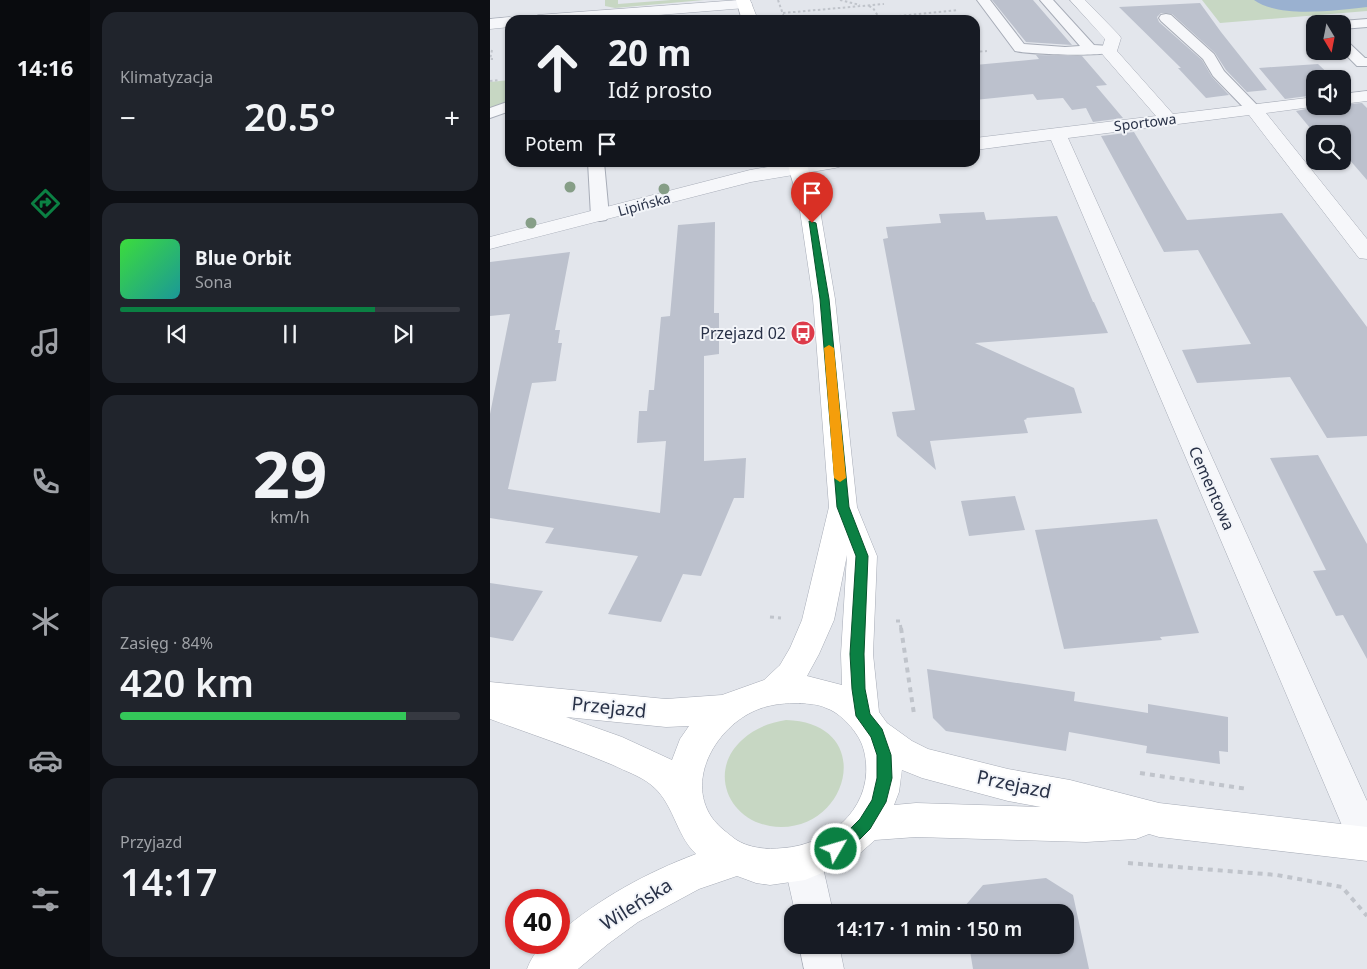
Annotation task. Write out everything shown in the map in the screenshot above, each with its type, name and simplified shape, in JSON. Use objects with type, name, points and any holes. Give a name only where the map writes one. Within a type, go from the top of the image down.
[{"type":"street","points":[[1077,0],[1113,38],[1109,50],[1168,119]]},
{"type":"street","points":[[595,15],[744,2],[748,15]]},
{"type":"street","points":[[490,24],[505,22]]},
{"type":"street","points":[[1351,98],[1367,96]]},
{"type":"street","name":"Sportowa","points":[[980,143],[1306,103]]},
{"type":"street","points":[[1253,108],[1367,253]]},
{"type":"street","name":"Cementowa","points":[[1057,133],[1367,843]]},
{"type":"street","name":"Lipińska","points":[[490,244],[789,167]]},
{"type":"street","points":[[728,709],[709,725],[696,742],[688,760],[684,779],[684,799],[690,818],[701,835],[716,849],[735,859],[764,866],[780,867],[803,863],[825,855],[846,843],[865,824],[878,802],[885,778],[884,755],[870,725],[858,689],[857,654],[862,556],[843,507],[824,299],[809,204],[798,167]]},
{"type":"street","points":[[775,690],[791,674],[804,654],[818,620],[843,507]]},
{"type":"street","name":"Przejazd","points":[[490,696],[666,713],[728,709],[750,697],[775,690],[800,689],[824,693],[845,702],[900,752],[922,762],[1008,785],[1070,796],[1159,820],[1367,843]]},
{"type":"street","name":"Przejazd","points":[[490,705],[610,748],[647,764],[668,778],[684,799]]},
{"type":"street","name":"Przejazd","points":[[865,824],[916,820],[1086,825],[1159,820]]},
{"type":"street","name":"Wileńska","points":[[547,969],[609,918],[655,889],[689,874],[735,859]]},
{"type":"street","points":[[803,863],[812,904]]},
{"type":"street","points":[[822,954],[824,969]]},
{"type":"lane","points":[[1046,0],[1090,49]]},
{"type":"lane","points":[[985,4],[1020,48],[1065,51],[1109,50]]},
{"type":"lane","points":[[1166,18],[1209,57],[1218,73],[1253,108]]},
{"type":"lane","points":[[1351,24],[1367,23]]},
{"type":"lane","points":[[1351,53],[1362,63],[1367,62]]},
{"type":"lane","points":[[490,113],[505,108]]},
{"type":"lane","points":[[596,167],[600,216]]},
{"type":"path","points":[[778,0],[783,13],[884,4]]},
{"type":"path","points":[[840,0],[874,8],[878,15]]},
{"type":"path","points":[[905,15],[985,4]]},
{"type":"path","points":[[492,53],[490,59],[493,59]]},
{"type":"path","points":[[900,621],[917,724]]},
{"type":"path","points":[[1137,773],[1253,790]]},
{"type":"path","points":[[1123,863],[1278,875],[1342,887],[1367,916]]},
{"type":"green space","points":[[605,0],[618,0],[618,4],[671,0],[704,0],[615,8],[605,6]]},
{"type":"green space","points":[[1202,0],[1367,0],[1367,11],[1220,23]]},
{"type":"green space","points":[[505,80],[505,104],[490,109],[490,82]]},
{"type":"green space","points":[[786,720],[816,726],[834,740],[843,758],[842,779],[834,799],[819,815],[797,825],[770,826],[755,822],[743,814],[734,804],[728,792],[725,779],[726,766],[732,752],[752,732]]},
{"type":"water","points":[[1254,0],[1367,0],[1367,7],[1309,12],[1278,10]]},
{"type":"building","points":[[992,0],[1033,0],[1072,45],[1026,42]]},
{"type":"building","points":[[1200,3],[1267,90],[1247,92],[1226,70],[1215,53],[1172,14],[1161,13],[1157,17],[1159,22],[1202,60],[1212,77],[1229,95],[1206,98],[1178,68],[1181,68],[1119,7]]},
{"type":"building","points":[[1036,55],[1082,56],[1107,85],[1096,86],[1123,118],[1093,122],[1086,108],[1072,110],[1063,98],[1037,100],[1033,94],[980,99],[980,65],[1039,59]]},
{"type":"building","points":[[1318,64],[1324,70],[1306,70],[1306,96],[1285,99],[1259,68]]},
{"type":"building","points":[[1362,103],[1367,108],[1367,180],[1351,161],[1351,125],[1308,125],[1296,111],[1306,109],[1306,115],[1351,115],[1351,104]]},
{"type":"building","points":[[1134,132],[1187,220],[1282,213],[1367,327],[1367,436],[1327,438],[1290,377],[1197,383],[1182,350],[1251,344],[1198,250],[1164,252],[1101,136]]},
{"type":"building","points":[[984,212],[986,220],[1057,216],[1108,333],[975,343],[1074,388],[1082,413],[1026,418],[1024,420],[1028,433],[930,441],[936,470],[897,436],[892,412],[915,410],[883,239],[888,238],[886,227],[941,223],[939,214]]},
{"type":"building","points":[[715,222],[714,313],[719,313],[719,354],[704,356],[704,461],[746,458],[744,498],[734,498],[701,576],[683,574],[661,622],[608,614],[638,556],[545,543],[554,528],[490,518],[490,414],[510,314],[490,316],[490,262],[570,252],[555,330],[560,330],[558,343],[562,343],[556,381],[532,383],[508,489],[660,513],[666,441],[637,443],[639,411],[647,411],[649,390],[654,390],[661,317],[670,316],[678,225]]},
{"type":"building","points":[[1318,455],[1367,544],[1367,659],[1343,615],[1336,616],[1313,571],[1326,570],[1270,458]]},
{"type":"building","points":[[1015,496],[1025,530],[969,536],[961,501]]},
{"type":"building","points":[[1157,519],[1199,633],[1160,637],[1162,640],[1064,649],[1035,530]]},
{"type":"building","points":[[490,583],[543,591],[513,641],[490,637]]},
{"type":"building","points":[[927,669],[1075,692],[1074,701],[1148,713],[1148,704],[1228,717],[1228,752],[1219,751],[1220,764],[1146,753],[1147,746],[1069,732],[1066,751],[946,731],[933,718]]},
{"type":"building","points":[[1046,878],[1073,895],[1089,969],[973,969],[970,954],[1074,954],[1074,904],[967,904],[983,885]]},
{"type":"slow traffic","points":[[829,348],[840,478]]},
{"type":"place","name":"Przejazd 02","points":[[803,333]]},
{"type":"route","points":[[812,223],[829,342],[843,507],[862,556],[857,654],[858,689],[863,716],[877,734],[884,755],[885,778],[878,802],[865,824],[846,843],[836,849]]}]
